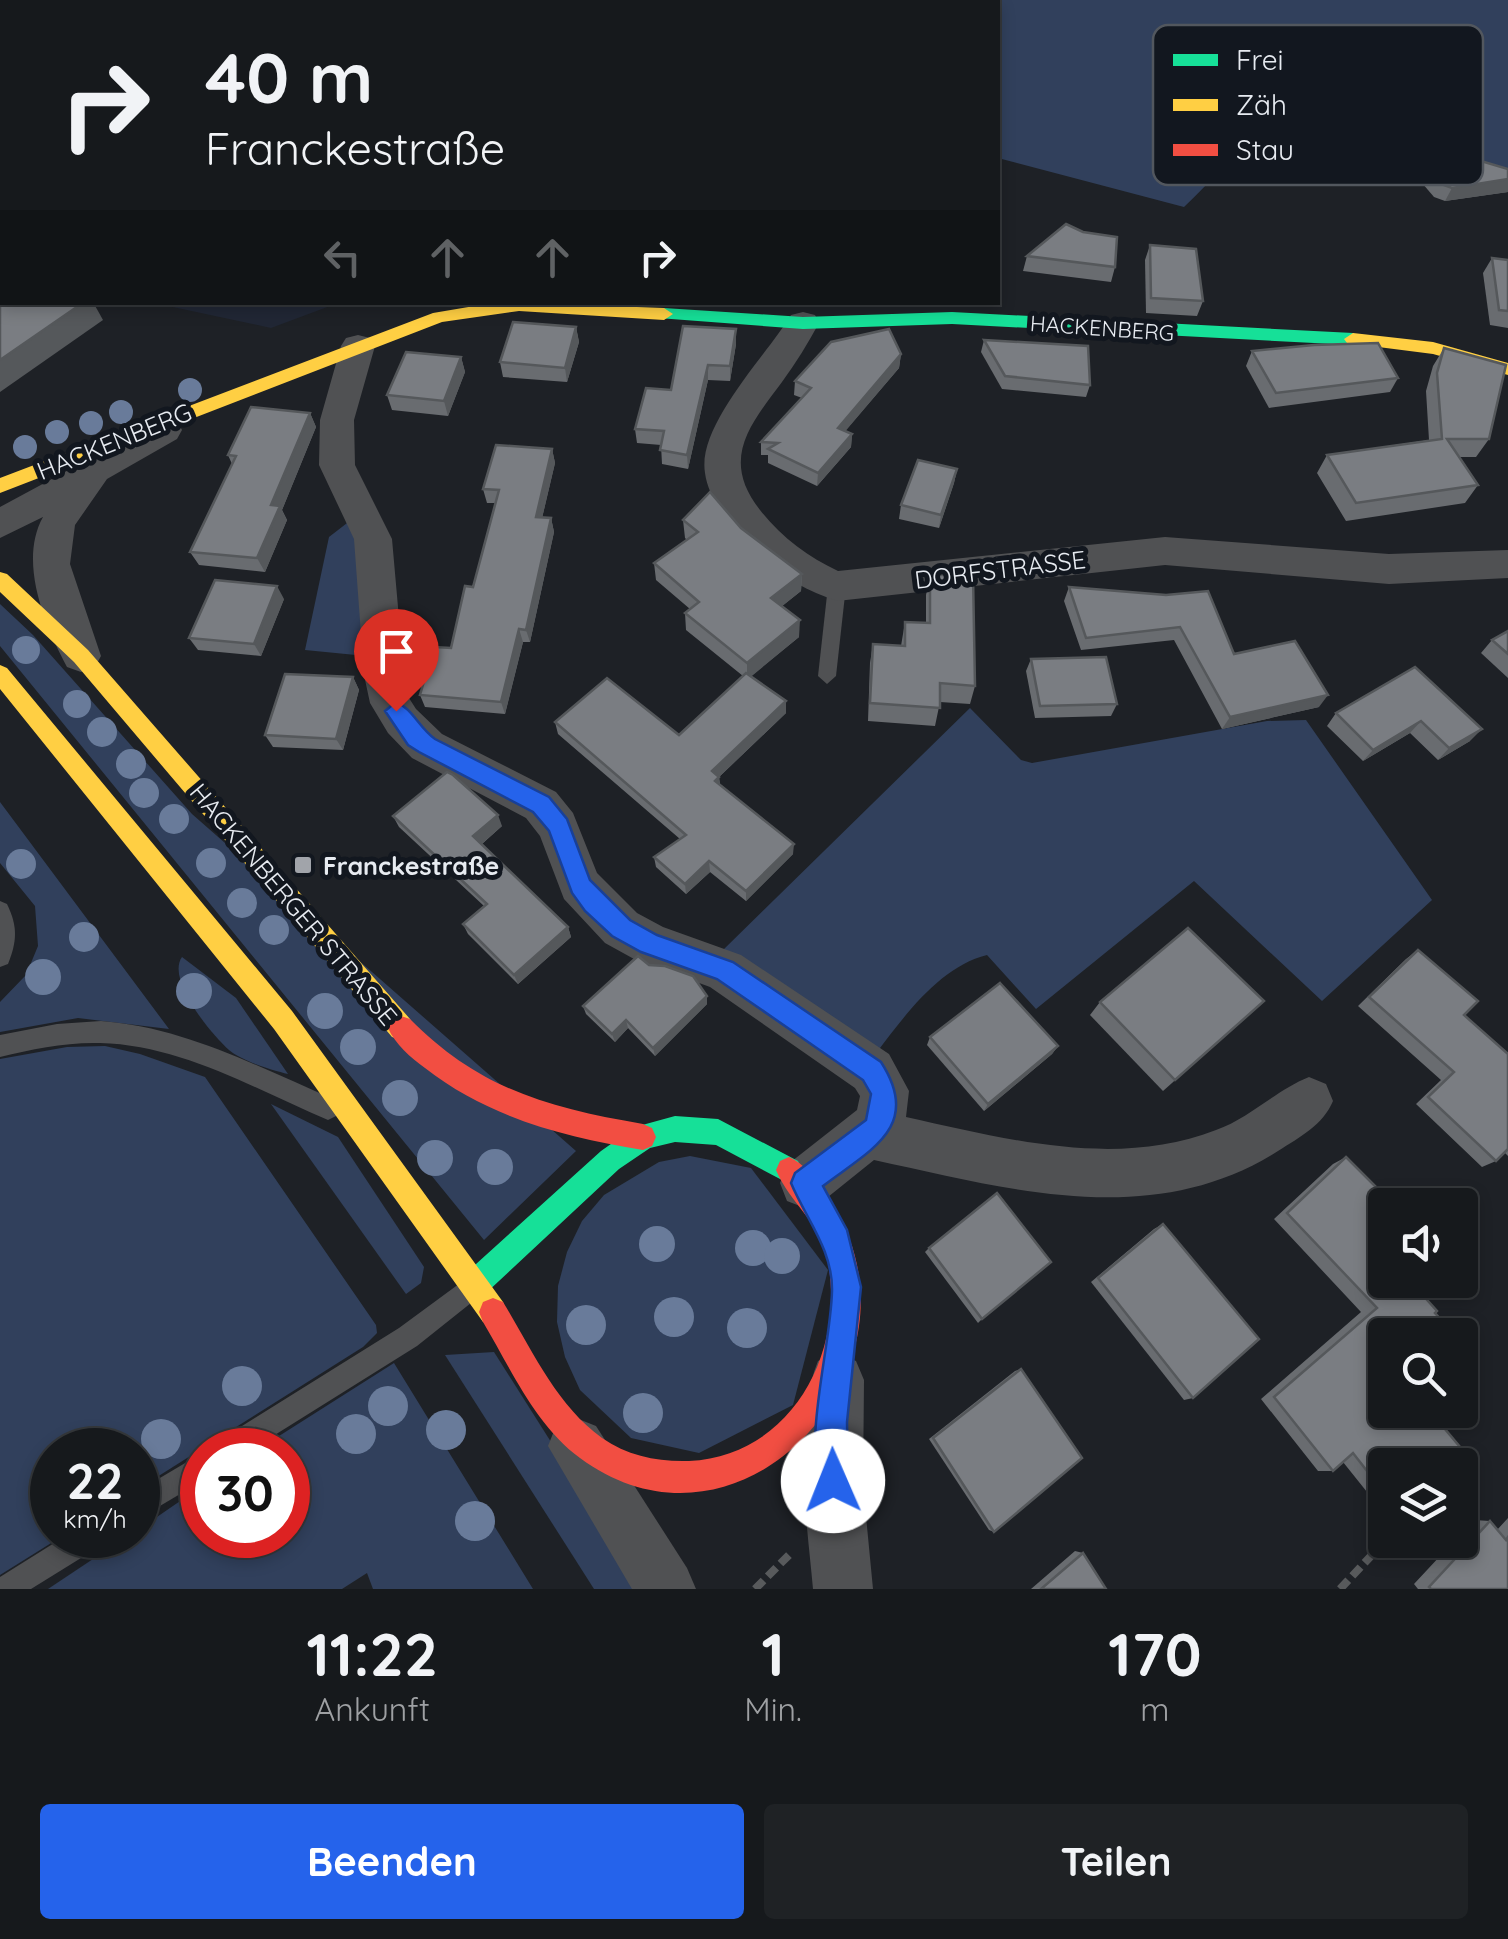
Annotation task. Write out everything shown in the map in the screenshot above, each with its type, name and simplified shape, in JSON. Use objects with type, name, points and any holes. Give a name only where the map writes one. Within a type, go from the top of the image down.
[{"type":"street","name":"HACKENBERG","points":[[0,486],[439,317],[520,305],[803,323],[952,318],[1176,333],[1367,340],[1433,348],[1508,368]]},
{"type":"street","points":[[803,323],[758,393],[732,424],[718,468],[732,506],[763,540],[814,578],[837,586]]},
{"type":"street","points":[[358,346],[337,420],[335,445],[337,465],[372,539],[380,653],[390,703],[416,738],[427,746],[541,804],[558,826],[580,886],[593,904],[621,928],[650,944],[725,970],[872,1071],[885,1091],[880,1124],[805,1183]]},
{"type":"street","name":"HACKENBERG","points":[[0,524],[228,396]]},
{"type":"street","name":"HACKENBERG","points":[[81,656],[48,556],[64,507],[118,456]]},
{"type":"street","name":"DORFSTRASSE","points":[[837,586],[1165,551],[1389,569],[1508,564]]},
{"type":"street","name":"HACKENBERGER STRASSE","points":[[0,580],[81,656],[424,1055],[486,1099],[538,1119],[643,1137],[668,1131],[718,1132],[765,1150],[805,1183],[826,1213],[844,1268],[847,1307],[832,1422],[834,1511],[843,1589]]},
{"type":"street","name":"HACKENBERGER STRASSE","points":[[0,674],[225,946],[360,1121],[474,1284],[666,1589]]},
{"type":"street","points":[[869,1134],[1055,1170],[1114,1176],[1161,1172],[1225,1153],[1309,1101]]},
{"type":"street","points":[[474,1284],[616,1155],[643,1137]]},
{"type":"street","name":"HACKENBERGER STRASSE","points":[[548,1398],[577,1436],[616,1463],[661,1478],[709,1476],[754,1460],[793,1431],[823,1393],[841,1347]]},
{"type":"lane","points":[[827,676],[837,586]]},
{"type":"lane","points":[[0,911],[7,928],[0,957]]},
{"type":"lane","points":[[0,1046],[45,1036],[118,1033],[207,1058],[360,1121]]},
{"type":"lane","points":[[262,1428],[408,1336],[474,1284]]},
{"type":"lane","points":[[6,1589],[55,1558]]},
{"type":"path","points":[[755,1589],[796,1548]]},
{"type":"path","points":[[1340,1589],[1369,1558]]},
{"type":"shaded area","points":[[1000,0],[1508,0],[1508,170],[1483,162],[1483,25],[1153,25],[1153,185],[1206,185],[1184,207],[1000,159]]},
{"type":"shaded area","points":[[163,305],[333,305],[271,328]]},
{"type":"shaded area","points":[[351,520],[360,535],[366,656],[305,650],[329,537]]},
{"type":"shaded area","points":[[0,604],[33,635],[192,814],[576,1151],[484,1240],[0,646]]},
{"type":"shaded area","points":[[970,708],[1021,760],[1032,763],[1267,721],[1306,720],[1432,900],[1322,1001],[1194,881],[1036,1009],[987,955],[939,981],[877,1052],[723,950]]},
{"type":"shaded area","points":[[0,802],[169,1029],[78,1018],[0,1032],[0,1002],[26,975],[38,946],[35,906],[0,863]]},
{"type":"shaded area","points":[[182,957],[236,998],[288,1074],[241,1058],[221,1042],[185,992],[179,967]]},
{"type":"shaded area","points":[[105,1046],[205,1077],[376,1325],[377,1333],[363,1347],[235,1428],[180,1428],[180,1462],[160,1475],[160,1428],[30,1428],[30,1556],[0,1575],[0,1059],[67,1047]]},
{"type":"shaded area","points":[[271,1104],[338,1137],[424,1267],[421,1283],[406,1294]]},
{"type":"shaded area","points":[[690,1156],[751,1168],[828,1270],[793,1405],[699,1453],[631,1438],[580,1390],[565,1357],[557,1322],[558,1286],[567,1252],[582,1221],[604,1195],[659,1162]]},
{"type":"shaded area","points":[[494,1352],[644,1589],[594,1589],[445,1355]]},
{"type":"shaded area","points":[[394,1363],[533,1589],[373,1589],[367,1573],[342,1589],[48,1589],[94,1558],[160,1558],[160,1515],[180,1501],[180,1558],[310,1558],[310,1428],[292,1428]]},
{"type":"building","points":[[1483,162],[1508,169],[1508,179],[1483,183]]},
{"type":"building","points":[[1066,224],[1083,232],[1117,237],[1115,267],[1027,256]]},
{"type":"building","points":[[1150,245],[1196,249],[1203,301],[1151,298]]},
{"type":"building","points":[[1492,258],[1508,260],[1508,311],[1499,310]]},
{"type":"building","points":[[0,305],[80,305],[0,360]]},
{"type":"building","points":[[513,322],[576,327],[565,368],[500,362]]},
{"type":"building","points":[[683,326],[736,329],[730,366],[708,365],[687,455],[660,450],[664,431],[635,429],[646,388],[671,390]]},
{"type":"building","points":[[889,329],[901,354],[838,428],[852,434],[818,473],[768,449],[778,443],[761,442],[811,388],[795,381],[831,342]]},
{"type":"building","points":[[984,340],[1088,346],[1090,385],[1005,376]]},
{"type":"building","points":[[1378,343],[1398,378],[1276,393],[1252,351],[1314,345]]},
{"type":"building","points":[[1444,348],[1506,365],[1489,439],[1447,439],[1478,485],[1356,503],[1327,455],[1442,439],[1437,373]]},
{"type":"building","points":[[406,352],[461,357],[444,401],[387,395]]},
{"type":"building","points":[[251,407],[310,413],[271,505],[280,506],[257,558],[190,552],[236,456],[228,455]]},
{"type":"building","points":[[496,445],[552,449],[536,517],[551,518],[526,630],[519,629],[501,702],[420,695],[434,647],[451,648],[465,586],[473,587],[499,490],[483,489]]},
{"type":"building","points":[[918,460],[957,469],[941,515],[901,505]]},
{"type":"building","points":[[710,492],[741,528],[802,574],[771,598],[800,620],[747,663],[685,613],[699,602],[654,563],[698,532],[683,520]]},
{"type":"building","points":[[930,575],[973,575],[975,686],[940,683],[940,708],[870,703],[873,644],[905,646],[905,622],[930,623]]},
{"type":"building","points":[[215,580],[277,586],[254,644],[189,638]]},
{"type":"building","points":[[1069,587],[1166,595],[1208,591],[1234,654],[1295,641],[1328,695],[1230,717],[1180,627],[1086,638]]},
{"type":"building","points":[[1508,631],[1508,654],[1492,640]]},
{"type":"building","points":[[1106,657],[1117,704],[1040,706],[1031,659]]},
{"type":"building","points":[[1415,667],[1482,729],[1449,748],[1421,721],[1373,750],[1336,713]]},
{"type":"building","points":[[746,673],[786,701],[712,771],[719,777],[715,781],[794,844],[746,891],[709,861],[685,884],[654,857],[686,835],[555,722],[607,678],[679,735]]},
{"type":"building","points":[[285,674],[353,677],[336,739],[265,735]]},
{"type":"building","points":[[447,772],[498,815],[473,836],[568,927],[514,975],[463,924],[487,904],[393,816]]},
{"type":"building","points":[[1188,928],[1264,1001],[1175,1080],[1100,1002]]},
{"type":"building","points":[[1418,950],[1478,1001],[1464,1015],[1508,1054],[1508,1149],[1496,1161],[1428,1097],[1454,1072],[1369,997]]},
{"type":"building","points":[[638,956],[649,965],[693,976],[707,996],[653,1048],[626,1020],[612,1034],[583,1006]]},
{"type":"building","points":[[1000,983],[1058,1046],[988,1104],[930,1037]]},
{"type":"building","points":[[1346,1157],[1377,1188],[1368,1188],[1368,1298],[1425,1298],[1440,1318],[1368,1318],[1368,1428],[1444,1428],[1461,1448],[1368,1448],[1368,1472],[1353,1453],[1333,1471],[1274,1397],[1377,1308],[1287,1213]]},
{"type":"building","points":[[997,1193],[1051,1262],[982,1319],[929,1248]]},
{"type":"building","points":[[1163,1224],[1259,1339],[1193,1398],[1098,1278]]},
{"type":"building","points":[[1021,1369],[1082,1458],[994,1532],[933,1438]]},
{"type":"building","points":[[1490,1521],[1506,1540],[1508,1537],[1508,1589],[1431,1589],[1456,1558],[1478,1558],[1478,1534]]},
{"type":"building","points":[[1083,1553],[1106,1589],[1041,1589]]},
{"type":"traffic: fast","points":[[664,314],[803,323],[952,318],[1353,339]]},
{"type":"traffic: fast","points":[[475,1284],[610,1160],[644,1136],[675,1129],[718,1132],[789,1170]]},
{"type":"traffic: slow","points":[[0,486],[439,317],[519,305],[664,314]]},
{"type":"traffic: slow","points":[[1353,339],[1433,348],[1508,369]]},
{"type":"traffic: slow","points":[[0,580],[81,656],[401,1028]]},
{"type":"traffic: slow","points":[[0,674],[283,1020],[493,1312]]},
{"type":"traffic: jam","points":[[401,1028],[453,1074],[511,1105],[575,1124],[643,1137]]},
{"type":"traffic: jam","points":[[493,1312],[561,1419],[591,1448],[616,1463],[644,1473],[673,1477],[731,1469],[758,1457],[783,1441],[816,1403],[834,1365],[844,1324],[845,1281],[839,1248],[822,1212],[789,1170]]},
{"type":"place","name":"Franckestraße","points":[[303,865]]},
{"type":"route","points":[[396,711],[427,746],[541,804],[558,826],[580,886],[593,904],[621,928],[650,944],[725,970],[872,1071],[885,1091],[876,1129],[805,1183],[834,1230],[847,1287],[832,1422],[833,1481]]}]
